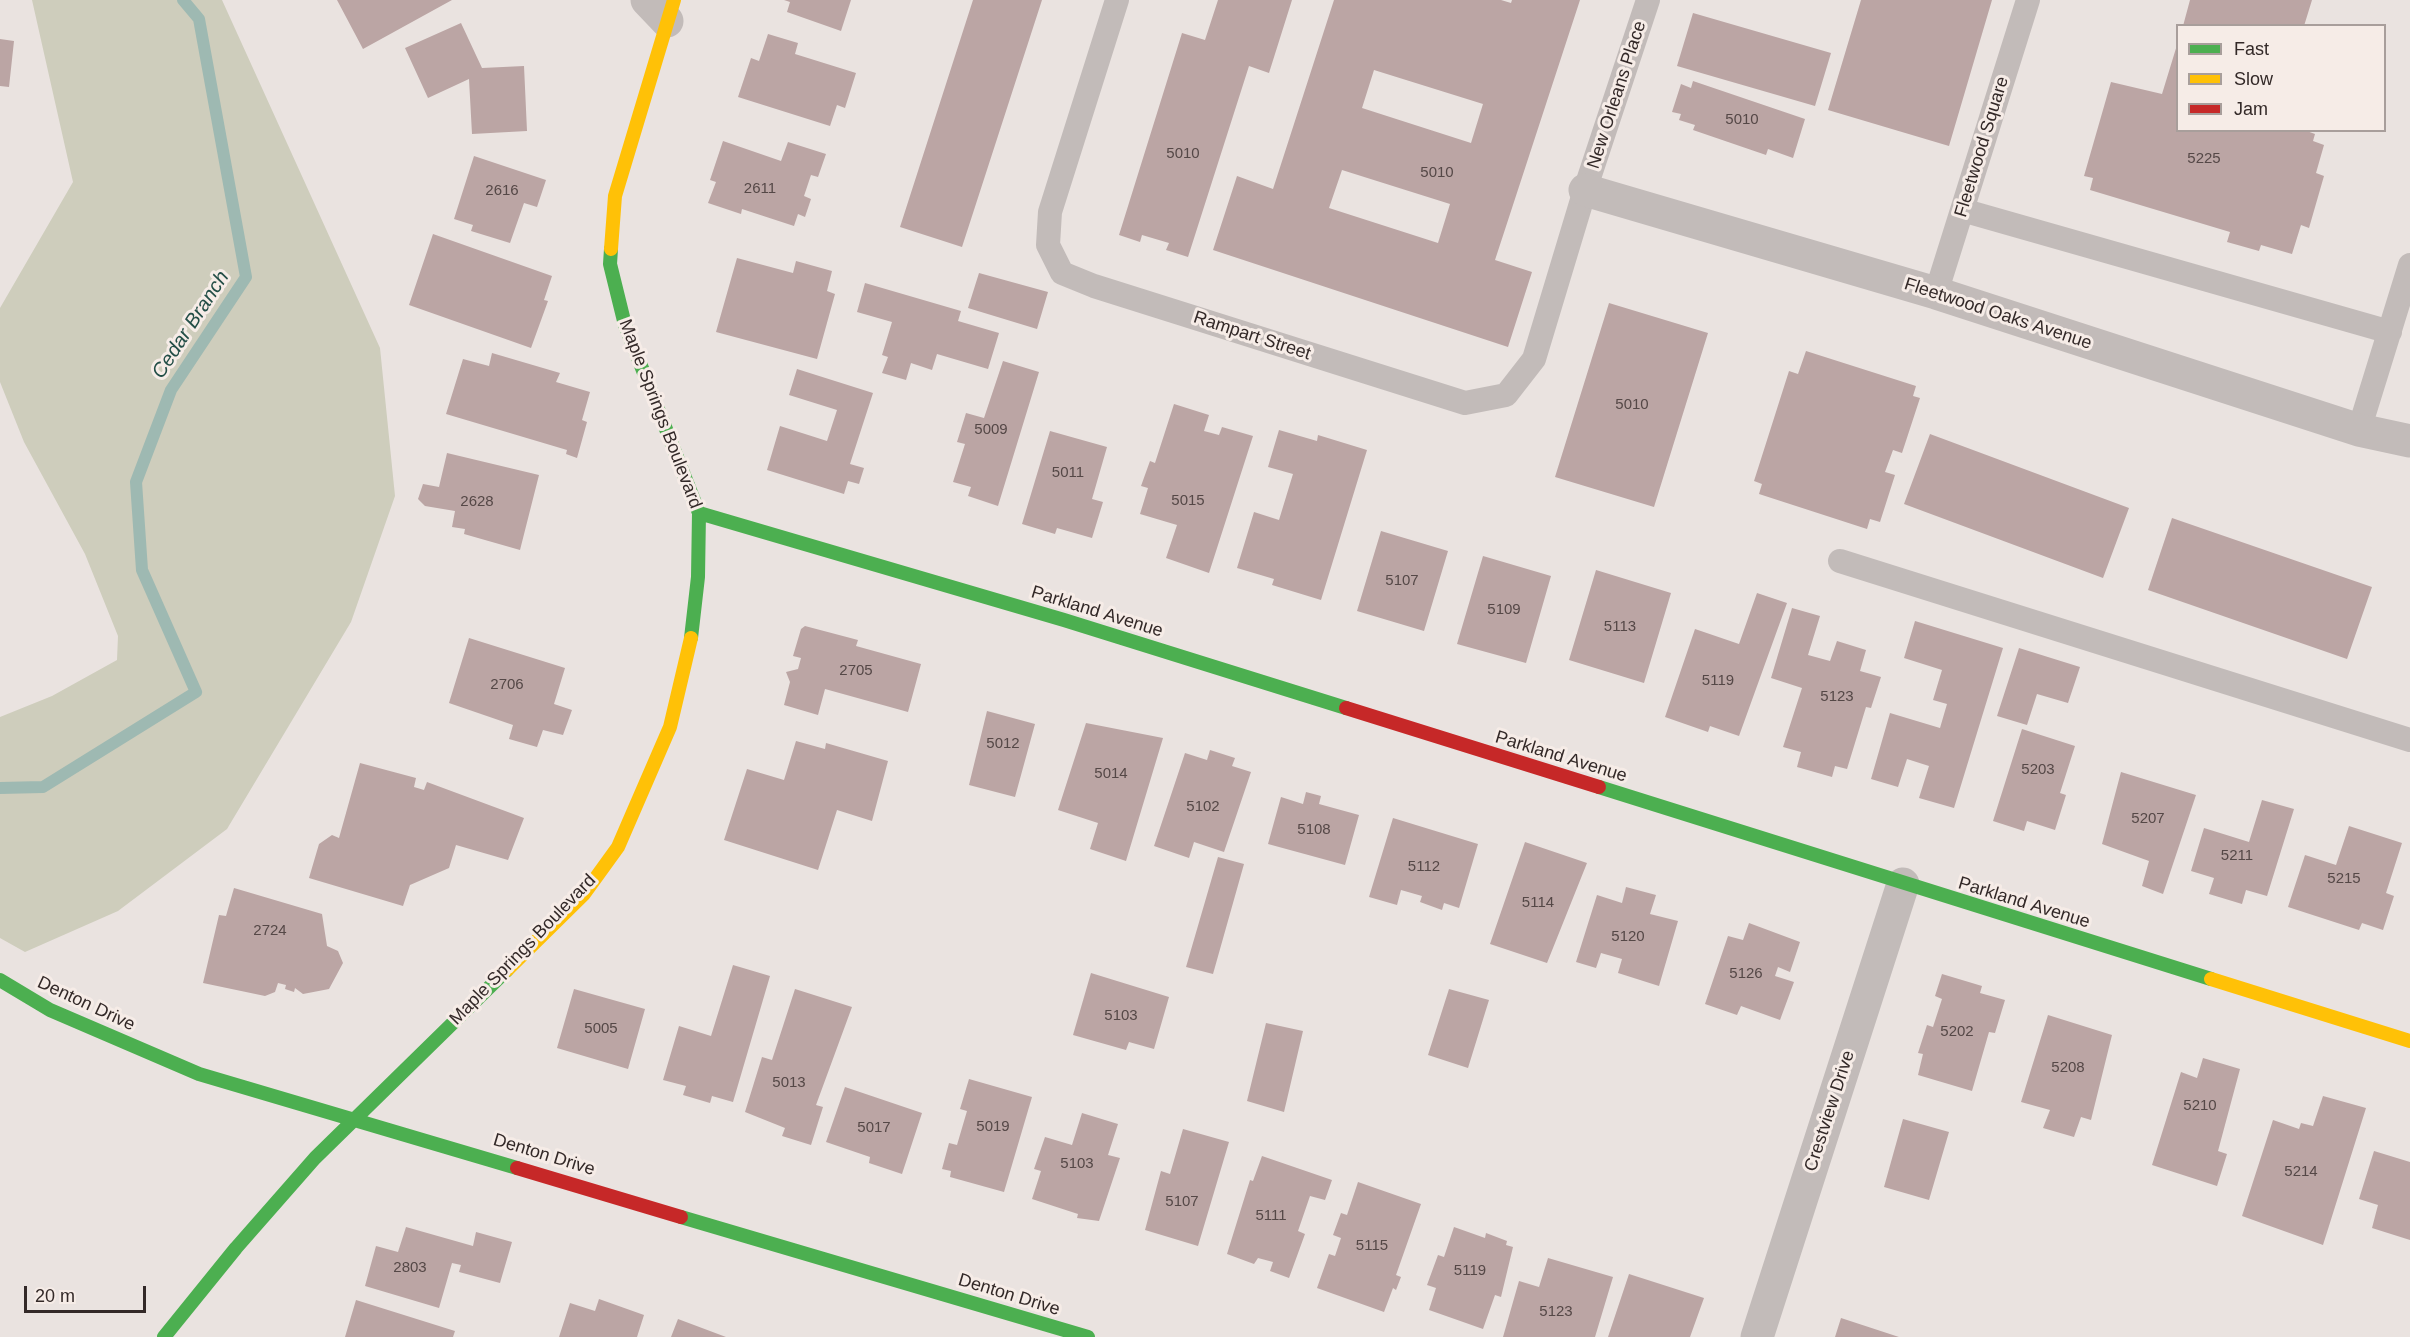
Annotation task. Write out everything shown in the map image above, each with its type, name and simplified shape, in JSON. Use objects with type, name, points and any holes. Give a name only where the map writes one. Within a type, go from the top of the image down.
[{"type":"street","name":"Maple Springs Boulevard","points":[[164,1337],[236,1248],[354,1118],[584,894],[618,847],[670,727],[692,633],[698,577],[699,513],[625,325],[610,264],[615,196],[663,7]]},
{"type":"street","name":"Fleetwood Oaks Avenue","points":[[1585,190],[1936,293],[2359,430],[2410,441]]},
{"type":"street","name":"Parkland Avenue","points":[[699,513],[1064,620],[2410,1041]]},
{"type":"street","name":"Crestview Drive","points":[[1757,1337],[1903,884]]},
{"type":"street","name":"Denton Drive","points":[[0,980],[50,1010],[199,1074],[1088,1337]]},
{"type":"lane","name":"Rampart Street","points":[[1117,0],[1050,212],[1048,245],[1062,273],[1094,286],[1465,403],[1506,395],[1534,359],[1585,190]]},
{"type":"lane","name":"New Orleans Place","points":[[1585,190],[1648,0]]},
{"type":"lane","name":"Fleetwood Square","points":[[1936,293],[2028,0]]},
{"type":"lane","points":[[1962,210],[2390,332]]},
{"type":"lane","points":[[2359,430],[2410,265]]},
{"type":"lane","points":[[1840,561],[2410,740]]},
{"type":"shaded area","points":[[32,0],[222,0],[380,348],[395,496],[351,622],[227,829],[118,911],[25,952],[0,938],[0,717],[52,696],[117,660],[118,636],[85,554],[24,442],[0,382],[0,308],[73,182]]},
{"type":"building","points":[[337,0],[452,0],[363,49]]},
{"type":"building","points":[[784,0],[851,0],[841,31],[787,12],[790,2]]},
{"type":"building","points":[[973,0],[1042,0],[962,247],[900,227]]},
{"type":"building","points":[[1218,0],[1292,0],[1269,73],[1249,66],[1188,257],[1166,250],[1169,243],[1142,235],[1140,242],[1119,235],[1182,33],[1205,40]]},
{"type":"building","points":[[1334,0],[1501,0],[1511,3],[1512,0],[1580,0],[1495,260],[1532,272],[1508,347],[1213,250],[1237,176],[1273,189]],"holes":[[[1374,70],[1483,104],[1471,143],[1362,108]],[[1342,170],[1450,204],[1438,243],[1329,208]]]},
{"type":"building","points":[[1861,0],[1992,0],[1949,146],[1828,110]]},
{"type":"building","points":[[2190,0],[2312,0],[2305,24],[2184,24]]},
{"type":"building","points":[[1693,13],[1831,53],[1815,106],[1677,66]]},
{"type":"building","points":[[461,23],[482,68],[524,66],[527,131],[472,134],[469,79],[428,98],[405,48]]},
{"type":"building","points":[[768,34],[798,43],[795,54],[856,73],[845,108],[837,105],[830,126],[738,97],[751,58],[759,61]]},
{"type":"building","points":[[0,39],[14,41],[9,87],[0,86]]},
{"type":"building","points":[[2176,48],[2176,132],[2310,132],[2315,134],[2313,141],[2324,145],[2316,173],[2324,176],[2309,228],[2301,225],[2292,254],[2261,245],[2259,251],[2227,242],[2230,232],[2090,190],[2093,178],[2084,176],[2111,82],[2162,94]]},
{"type":"building","points":[[1693,81],[1805,119],[1793,158],[1768,149],[1766,155],[1693,130],[1695,125],[1679,120],[1681,114],[1672,112],[1681,84],[1691,88]]},
{"type":"building","points":[[723,141],[781,161],[788,142],[826,154],[818,177],[811,175],[804,196],[811,199],[805,217],[798,214],[794,226],[742,209],[741,214],[708,203],[716,182],[710,180]]},
{"type":"building","points":[[474,156],[546,180],[537,207],[524,203],[510,243],[471,231],[473,225],[454,219]]},
{"type":"building","points":[[433,234],[552,276],[544,300],[548,301],[531,348],[409,305]]},
{"type":"building","points":[[737,258],[793,273],[796,261],[832,271],[827,291],[835,294],[817,359],[716,332]]},
{"type":"building","points":[[979,273],[1048,292],[1037,329],[968,308]]},
{"type":"building","points":[[865,283],[961,311],[958,321],[999,333],[988,369],[937,354],[932,370],[911,363],[906,380],[882,373],[888,357],[882,355],[892,322],[857,312]]},
{"type":"building","points":[[1609,303],[1708,333],[1654,507],[1555,477]]},
{"type":"building","points":[[1806,351],[1916,386],[1913,396],[1920,398],[1902,453],[1893,450],[1885,472],[1895,475],[1880,522],[1870,519],[1867,529],[1759,494],[1762,484],[1754,481],[1789,371],[1798,374]]},
{"type":"building","points":[[492,353],[560,373],[556,382],[590,392],[582,420],[587,422],[577,458],[566,454],[567,450],[446,414],[463,359],[489,366]]},
{"type":"building","points":[[1003,361],[1039,372],[998,506],[968,496],[971,487],[953,482],[965,444],[957,442],[966,413],[984,418]]},
{"type":"building","points":[[797,369],[873,393],[850,464],[864,468],[859,484],[848,481],[844,494],[767,470],[780,426],[827,441],[837,410],[789,395]]},
{"type":"building","points":[[1174,404],[1209,415],[1204,431],[1219,435],[1222,427],[1253,436],[1209,573],[1166,558],[1177,525],[1140,514],[1148,488],[1141,486],[1150,461],[1155,463]]},
{"type":"building","points":[[1279,430],[1317,441],[1318,435],[1367,450],[1321,600],[1272,585],[1274,579],[1237,568],[1254,512],[1279,520],[1293,474],[1268,467]]},
{"type":"building","points":[[1050,431],[1107,447],[1092,499],[1103,502],[1092,538],[1057,528],[1055,534],[1022,524]]},
{"type":"building","points":[[1930,434],[2129,508],[2103,578],[1904,504]]},
{"type":"building","points":[[447,453],[539,475],[520,550],[464,534],[465,529],[452,527],[455,511],[425,506],[418,499],[423,484],[439,487]]},
{"type":"building","points":[[2172,518],[2372,587],[2347,659],[2148,590]]},
{"type":"building","points":[[1381,531],[1448,551],[1424,631],[1357,611]]},
{"type":"building","points":[[1483,556],[1551,576],[1526,663],[1457,644]]},
{"type":"building","points":[[1596,570],[1671,593],[1644,683],[1569,660]]},
{"type":"building","points":[[1757,593],[1787,603],[1739,736],[1710,726],[1708,732],[1665,717],[1695,629],[1739,644]]},
{"type":"building","points":[[1792,608],[1820,616],[1808,655],[1830,661],[1837,641],[1866,650],[1860,671],[1881,677],[1871,708],[1866,707],[1847,769],[1835,766],[1832,777],[1797,767],[1801,752],[1783,747],[1802,688],[1771,678]]},
{"type":"building","points":[[1915,621],[2003,648],[1954,808],[1919,798],[1929,766],[1907,759],[1898,787],[1871,779],[1890,713],[1940,728],[1947,704],[1933,700],[1942,670],[1904,658]]},
{"type":"building","points":[[805,626],[858,640],[856,646],[921,664],[908,712],[825,689],[818,715],[784,705],[790,682],[786,672],[798,669],[801,658],[793,656],[801,629]]},
{"type":"building","points":[[469,638],[565,668],[554,704],[572,710],[563,735],[543,730],[537,747],[509,739],[513,725],[449,703]]},
{"type":"building","points":[[2019,648],[2080,667],[2068,703],[2037,694],[2027,725],[1997,716]]},
{"type":"building","points":[[987,711],[1035,724],[1015,797],[969,785]]},
{"type":"building","points":[[1086,723],[1163,738],[1126,861],[1090,849],[1098,823],[1058,810]]},
{"type":"building","points":[[2022,729],[2075,746],[2060,793],[2066,795],[2055,830],[2027,821],[2024,831],[1993,821]]},
{"type":"building","points":[[796,741],[825,749],[826,743],[888,761],[872,821],[837,810],[818,870],[724,840],[747,769],[784,780]]},
{"type":"building","points":[[1210,750],[1235,758],[1232,766],[1251,772],[1224,852],[1194,842],[1189,858],[1154,846],[1185,753],[1207,760]]},
{"type":"building","points":[[360,763],[416,778],[414,787],[424,790],[427,782],[524,818],[508,860],[456,845],[449,868],[410,885],[403,906],[309,878],[319,844],[332,835],[339,838]]},
{"type":"building","points":[[2121,772],[2196,795],[2163,894],[2142,886],[2149,861],[2102,844]]},
{"type":"building","points":[[1306,792],[1321,796],[1319,804],[1359,815],[1345,865],[1268,844],[1281,797],[1303,804]]},
{"type":"building","points":[[2262,800],[2294,809],[2267,896],[2246,890],[2242,904],[2209,894],[2214,878],[2191,871],[2204,828],[2249,842]]},
{"type":"building","points":[[1393,818],[1478,844],[1459,908],[1444,903],[1442,910],[1420,902],[1422,896],[1401,890],[1397,905],[1369,897]]},
{"type":"building","points":[[2349,826],[2402,843],[2386,893],[2394,896],[2383,930],[2362,923],[2359,930],[2288,907],[2305,855],[2336,865]]},
{"type":"building","points":[[1525,842],[1587,863],[1547,963],[1490,944]]},
{"type":"building","points":[[1218,857],[1244,864],[1213,974],[1186,967]]},
{"type":"building","points":[[1626,887],[1656,895],[1650,914],[1678,921],[1659,986],[1618,973],[1622,959],[1601,953],[1596,968],[1576,962],[1597,895],[1622,903]]},
{"type":"building","points":[[234,888],[322,914],[327,946],[338,951],[343,963],[329,989],[303,994],[295,988],[294,992],[285,989],[286,985],[278,983],[275,992],[265,996],[203,983],[219,915],[226,916]]},
{"type":"building","points":[[1749,923],[1800,942],[1790,972],[1778,967],[1775,976],[1794,982],[1780,1020],[1741,1006],[1737,1015],[1705,1004],[1728,936],[1743,940]]},
{"type":"building","points":[[733,965],[770,976],[733,1102],[712,1096],[710,1103],[683,1095],[686,1086],[663,1080],[679,1026],[711,1036]]},
{"type":"building","points":[[1091,973],[1169,997],[1154,1049],[1129,1042],[1126,1050],[1073,1035]]},
{"type":"building","points":[[1942,974],[1982,986],[1980,993],[2005,1000],[1995,1033],[1989,1032],[1972,1091],[1918,1075],[1923,1054],[1918,1053],[1927,1025],[1933,1027],[1942,999],[1935,996]]},
{"type":"building","points":[[574,989],[645,1009],[628,1069],[557,1048]]},
{"type":"building","points":[[795,989],[852,1007],[816,1105],[823,1107],[811,1145],[782,1136],[785,1128],[745,1112],[762,1057],[772,1060]]},
{"type":"building","points":[[1449,989],[1489,1000],[1468,1068],[1428,1055]]},
{"type":"building","points":[[2048,1015],[2112,1035],[2091,1120],[2081,1117],[2074,1137],[2043,1128],[2050,1110],[2021,1102]]},
{"type":"building","points":[[1266,1023],[1303,1031],[1284,1112],[1247,1101]]},
{"type":"building","points":[[2203,1058],[2240,1069],[2218,1151],[2227,1154],[2217,1186],[2152,1165],[2181,1072],[2197,1078]]},
{"type":"building","points":[[969,1079],[1032,1097],[1004,1192],[950,1177],[951,1171],[942,1169],[949,1143],[957,1145],[967,1111],[960,1109]]},
{"type":"building","points":[[845,1087],[922,1113],[902,1174],[869,1163],[870,1157],[826,1142]]},
{"type":"building","points":[[2323,1096],[2366,1108],[2323,1245],[2242,1216],[2273,1120],[2299,1129],[2301,1123],[2313,1126]]},
{"type":"building","points":[[1082,1113],[1118,1124],[1108,1155],[1120,1158],[1099,1221],[1077,1218],[1078,1214],[1032,1199],[1041,1171],[1034,1169],[1045,1137],[1072,1145]]},
{"type":"building","points":[[1903,1119],[1949,1132],[1929,1200],[1884,1187]]},
{"type":"building","points":[[1183,1129],[1229,1142],[1198,1246],[1145,1230],[1161,1171],[1170,1174]]},
{"type":"building","points":[[2374,1151],[2410,1162],[2410,1240],[2372,1228],[2378,1205],[2359,1199]]},
{"type":"building","points":[[1262,1156],[1332,1180],[1325,1200],[1310,1196],[1298,1231],[1305,1234],[1289,1278],[1270,1271],[1273,1262],[1258,1258],[1254,1264],[1227,1254],[1250,1180],[1253,1181]]},
{"type":"building","points":[[1358,1182],[1421,1204],[1396,1275],[1401,1277],[1396,1290],[1393,1288],[1384,1312],[1317,1288],[1329,1254],[1335,1256],[1341,1238],[1333,1235],[1341,1213],[1347,1215]]},
{"type":"building","points":[[406,1227],[473,1246],[476,1232],[512,1242],[500,1283],[459,1272],[461,1265],[452,1263],[439,1308],[365,1286],[376,1246],[398,1252]]},
{"type":"building","points":[[1454,1227],[1485,1238],[1486,1233],[1507,1241],[1506,1245],[1513,1247],[1501,1297],[1495,1295],[1483,1329],[1429,1310],[1436,1288],[1427,1285],[1438,1255],[1444,1257]]},
{"type":"building","points":[[1548,1258],[1613,1277],[1595,1337],[1503,1337],[1519,1281],[1539,1287]]},
{"type":"building","points":[[1629,1274],[1704,1298],[1690,1337],[1608,1337]]},
{"type":"building","points":[[599,1299],[644,1315],[637,1337],[559,1337],[570,1303],[595,1311]]},
{"type":"building","points":[[356,1300],[455,1331],[453,1337],[345,1337]]},
{"type":"building","points":[[1841,1318],[1899,1337],[1835,1337]]},
{"type":"building","points":[[678,1319],[726,1337],[671,1337]]},
{"type":"waterway","name":"Cedar Branch","points":[[0,788],[43,787],[196,692],[142,570],[136,482],[171,390],[246,277],[199,19],[183,0]]},
{"type":"traffic: fast","points":[[611,249],[610,264],[625,325],[699,513],[698,577],[691,638]]},
{"type":"traffic: fast","points":[[699,513],[1064,620],[1346,708]]},
{"type":"traffic: fast","points":[[1599,787],[2211,979]]},
{"type":"traffic: fast","points":[[164,1337],[236,1248],[315,1158],[507,970]]},
{"type":"traffic: fast","points":[[0,980],[50,1010],[199,1074],[517,1168]]},
{"type":"traffic: fast","points":[[681,1217],[1088,1337]]},
{"type":"traffic: slow","points":[[611,249],[615,196],[674,0]]},
{"type":"traffic: slow","points":[[507,970],[584,894],[618,847],[670,727],[691,638]]},
{"type":"traffic: slow","points":[[2211,979],[2410,1041]]},
{"type":"traffic: jam","points":[[1346,708],[1599,787]]},
{"type":"traffic: jam","points":[[517,1168],[681,1217]]}]
